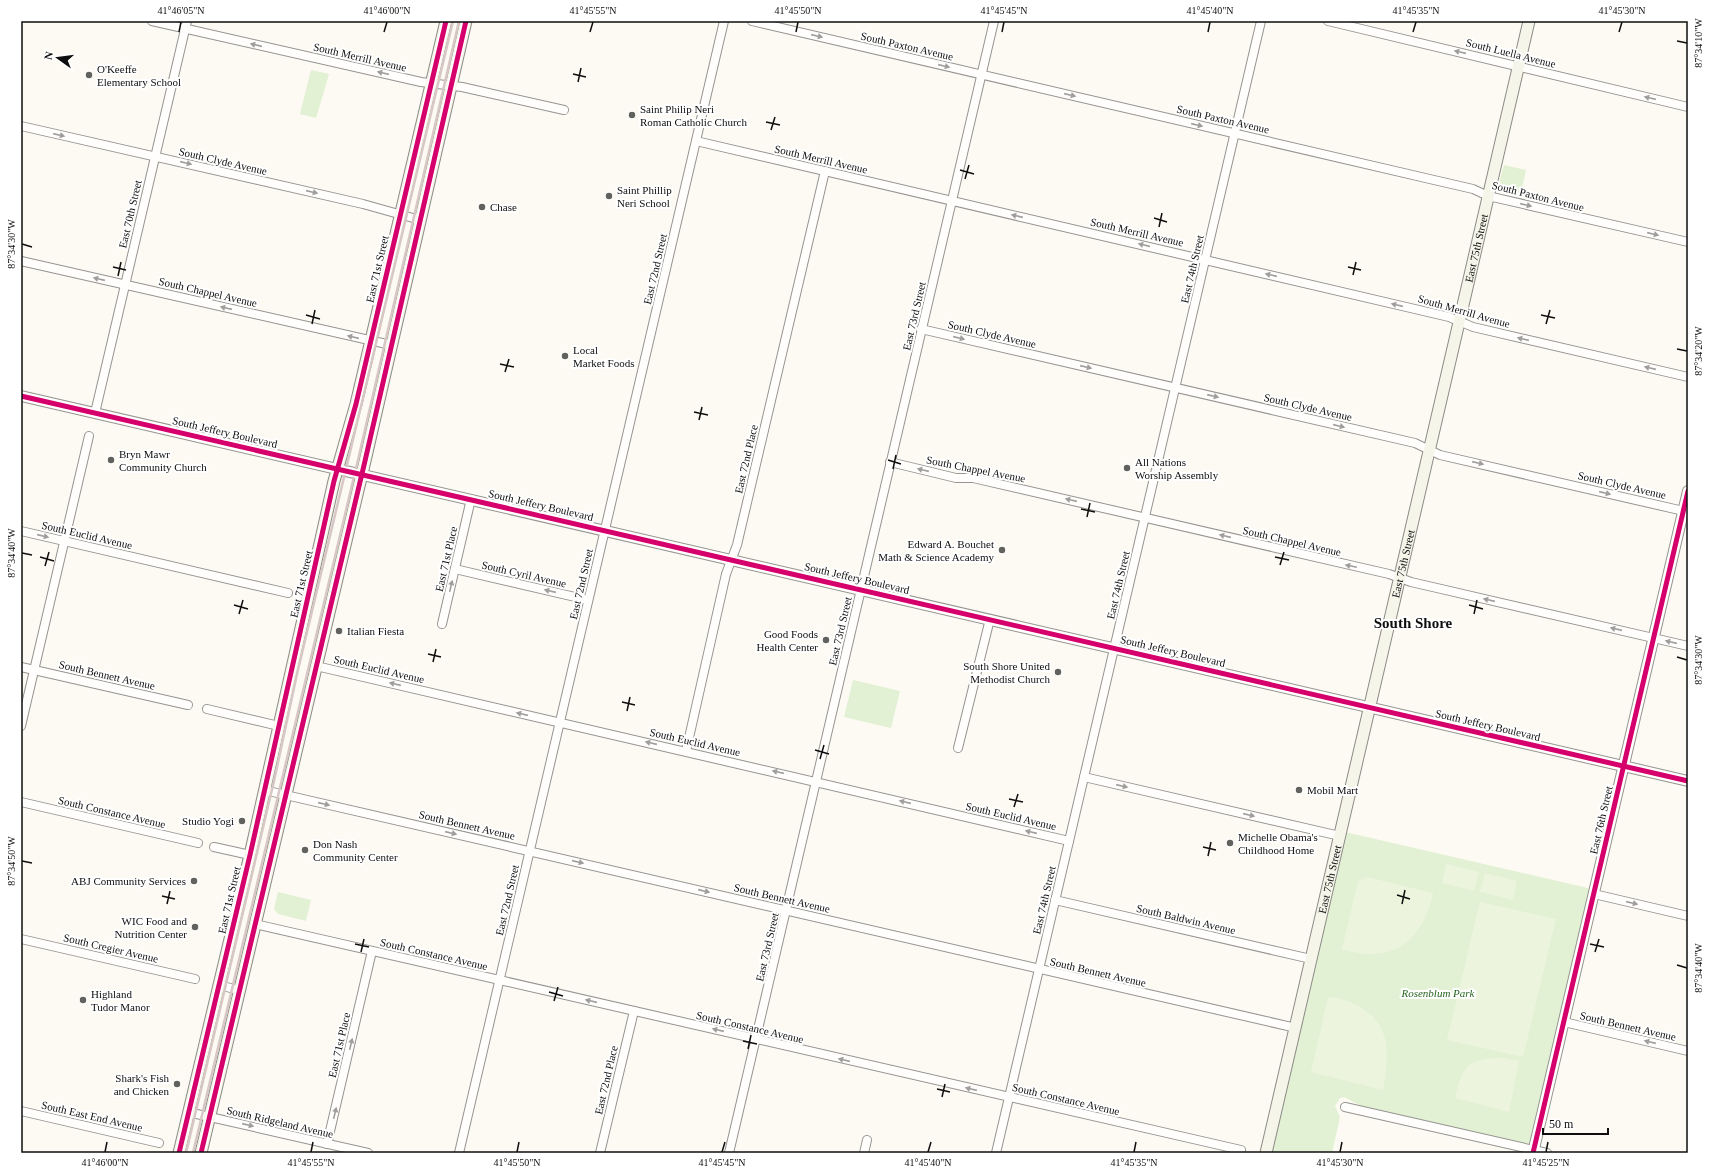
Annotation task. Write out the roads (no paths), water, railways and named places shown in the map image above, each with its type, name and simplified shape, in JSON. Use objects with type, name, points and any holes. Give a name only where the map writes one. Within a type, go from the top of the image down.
[{"type":"main road","name":"East 71st Street","points":[[179,1153],[250,855],[338,468],[371,341],[446,21]]},
{"type":"main road","points":[[201,1153],[362,474],[466,21]]},
{"type":"main road","name":"East 75th Street","points":[[1266,1153],[1529,21]]},
{"type":"street","name":"South Merrill Avenue","points":[[152,21],[186,25],[431,83],[564,110]]},
{"type":"street","name":"East 72nd Street","points":[[459,1153],[724,21]]},
{"type":"street","name":"South Paxton Avenue","points":[[752,21],[1235,133],[1442,182],[1473,190],[1488,196],[1688,242]]},
{"type":"street","name":"East 73rd Street","points":[[729,1153],[994,21]]},
{"type":"street","name":"East 74th Street","points":[[996,1153],[1261,21]]},
{"type":"street","name":"South Luella Avenue","points":[[1328,21],[1688,107]]},
{"type":"street","name":"East 70th Street","points":[[95,413],[186,25]]},
{"type":"street","name":"South Clyde Avenue","points":[[21,126],[155,156],[401,214],[420,220]]},
{"type":"street","name":"South Merrill Avenue","points":[[696,140],[1449,317],[1473,328],[1688,377]]},
{"type":"street","name":"East 72nd Place","points":[[686,751],[727,573],[736,546],[825,171]]},
{"type":"street","name":"South Chappel Avenue","points":[[21,261],[391,346]]},
{"type":"street","name":"South Clyde Avenue","points":[[921,329],[1415,443],[1440,455],[1686,512]]},
{"type":"street","name":"South Jeffery Boulevard","points":[[21,396],[1688,781]]},
{"type":"street","points":[[21,726],[89,436]]},
{"type":"street","name":"South Chappel Avenue","points":[[890,462],[956,478],[973,478],[1688,646]]},
{"type":"street","name":"East 76th Street","points":[[1533,1152],[1654,638],[1686,512],[1688,490]]},
{"type":"street","name":"East 71st Place","points":[[442,624],[471,499]]},
{"type":"street","name":"South Euclid Avenue","points":[[21,531],[288,593]]},
{"type":"street","name":"South Cyril Avenue","points":[[455,569],[588,600]]},
{"type":"street","points":[[958,748],[990,619]]},
{"type":"street","name":"South Euclid Avenue","points":[[316,666],[1069,841]]},
{"type":"street","name":"South Bennett Avenue","points":[[21,667],[188,705]]},
{"type":"street","points":[[207,708],[279,726]]},
{"type":"street","points":[[1084,777],[1340,836]]},
{"type":"street","name":"South Bennett Avenue","points":[[264,790],[786,910],[1039,970],[1296,1028]]},
{"type":"street","name":"South Constance Avenue","points":[[21,802],[198,844]]},
{"type":"street","points":[[214,847],[250,855]]},
{"type":"street","points":[[1594,894],[1688,916]]},
{"type":"street","name":"South Baldwin Avenue","points":[[1055,900],[1311,960]]},
{"type":"street","name":"South Constance Avenue","points":[[255,924],[1241,1150]]},
{"type":"street","name":"South Cregier Avenue","points":[[21,939],[196,979]]},
{"type":"street","name":"East 71st Place","points":[[327,1144],[372,951]]},
{"type":"street","points":[[218,985],[239,990]]},
{"type":"street","name":"East 72nd Place","points":[[600,1153],[634,1011]]},
{"type":"street","name":"South Bennett Avenue","points":[[1564,1022],[1688,1051]]},
{"type":"street","points":[[1345,1107],[1533,1152],[1547,1153]]},
{"type":"street","name":"South East End Avenue","points":[[21,1111],[159,1143]]},
{"type":"street","name":"South Ridgeland Avenue","points":[[188,1112],[368,1153]]},
{"type":"street","points":[[864,1153],[867,1140]]},
{"type":"railway","points":[[186,1153],[274,781],[297,674],[453,21]]},
{"type":"railway","points":[[193,1153],[358,460],[459,21]]},
{"type":"place","name":"O'Keeffe Elementary School","points":[[89,75]]},
{"type":"place","name":"Saint Philip Neri Roman Catholic Church","points":[[632,115]]},
{"type":"place","name":"Saint Phillip Neri School","points":[[609,196]]},
{"type":"place","name":"Chase","points":[[482,207]]},
{"type":"place","name":"Local Market Foods","points":[[565,356]]},
{"type":"place","name":"Bryn Mawr Community Church","points":[[111,460]]},
{"type":"place","name":"All Nations Worship Assembly","points":[[1127,468]]},
{"type":"place","name":"Edward A. Bouchet Math & Science Academy","points":[[1002,550]]},
{"type":"place","name":"Italian Fiesta","points":[[339,631]]},
{"type":"place","name":"Good Foods Health Center","points":[[826,640]]},
{"type":"place","name":"South Shore United Methodist Church","points":[[1058,672]]},
{"type":"place","name":"Mobil Mart","points":[[1299,790]]},
{"type":"place","name":"Studio Yogi","points":[[242,821]]},
{"type":"place","name":"Michelle Obama's Childhood Home","points":[[1230,843]]},
{"type":"place","name":"Don Nash Community Center","points":[[305,850]]},
{"type":"place","name":"ABJ Community Services","points":[[194,881]]},
{"type":"place","name":"WIC Food and Nutrition Center","points":[[195,927]]},
{"type":"place","name":"Highland Tudor Manor","points":[[83,1000]]},
{"type":"place","name":"Shark's Fish and Chicken","points":[[177,1084]]},
{"type":"district","name":"South Shore","points":[[1413,623]]},
{"type":"park label","name":"Rosenblum Park","points":[[1438,993]]}]
